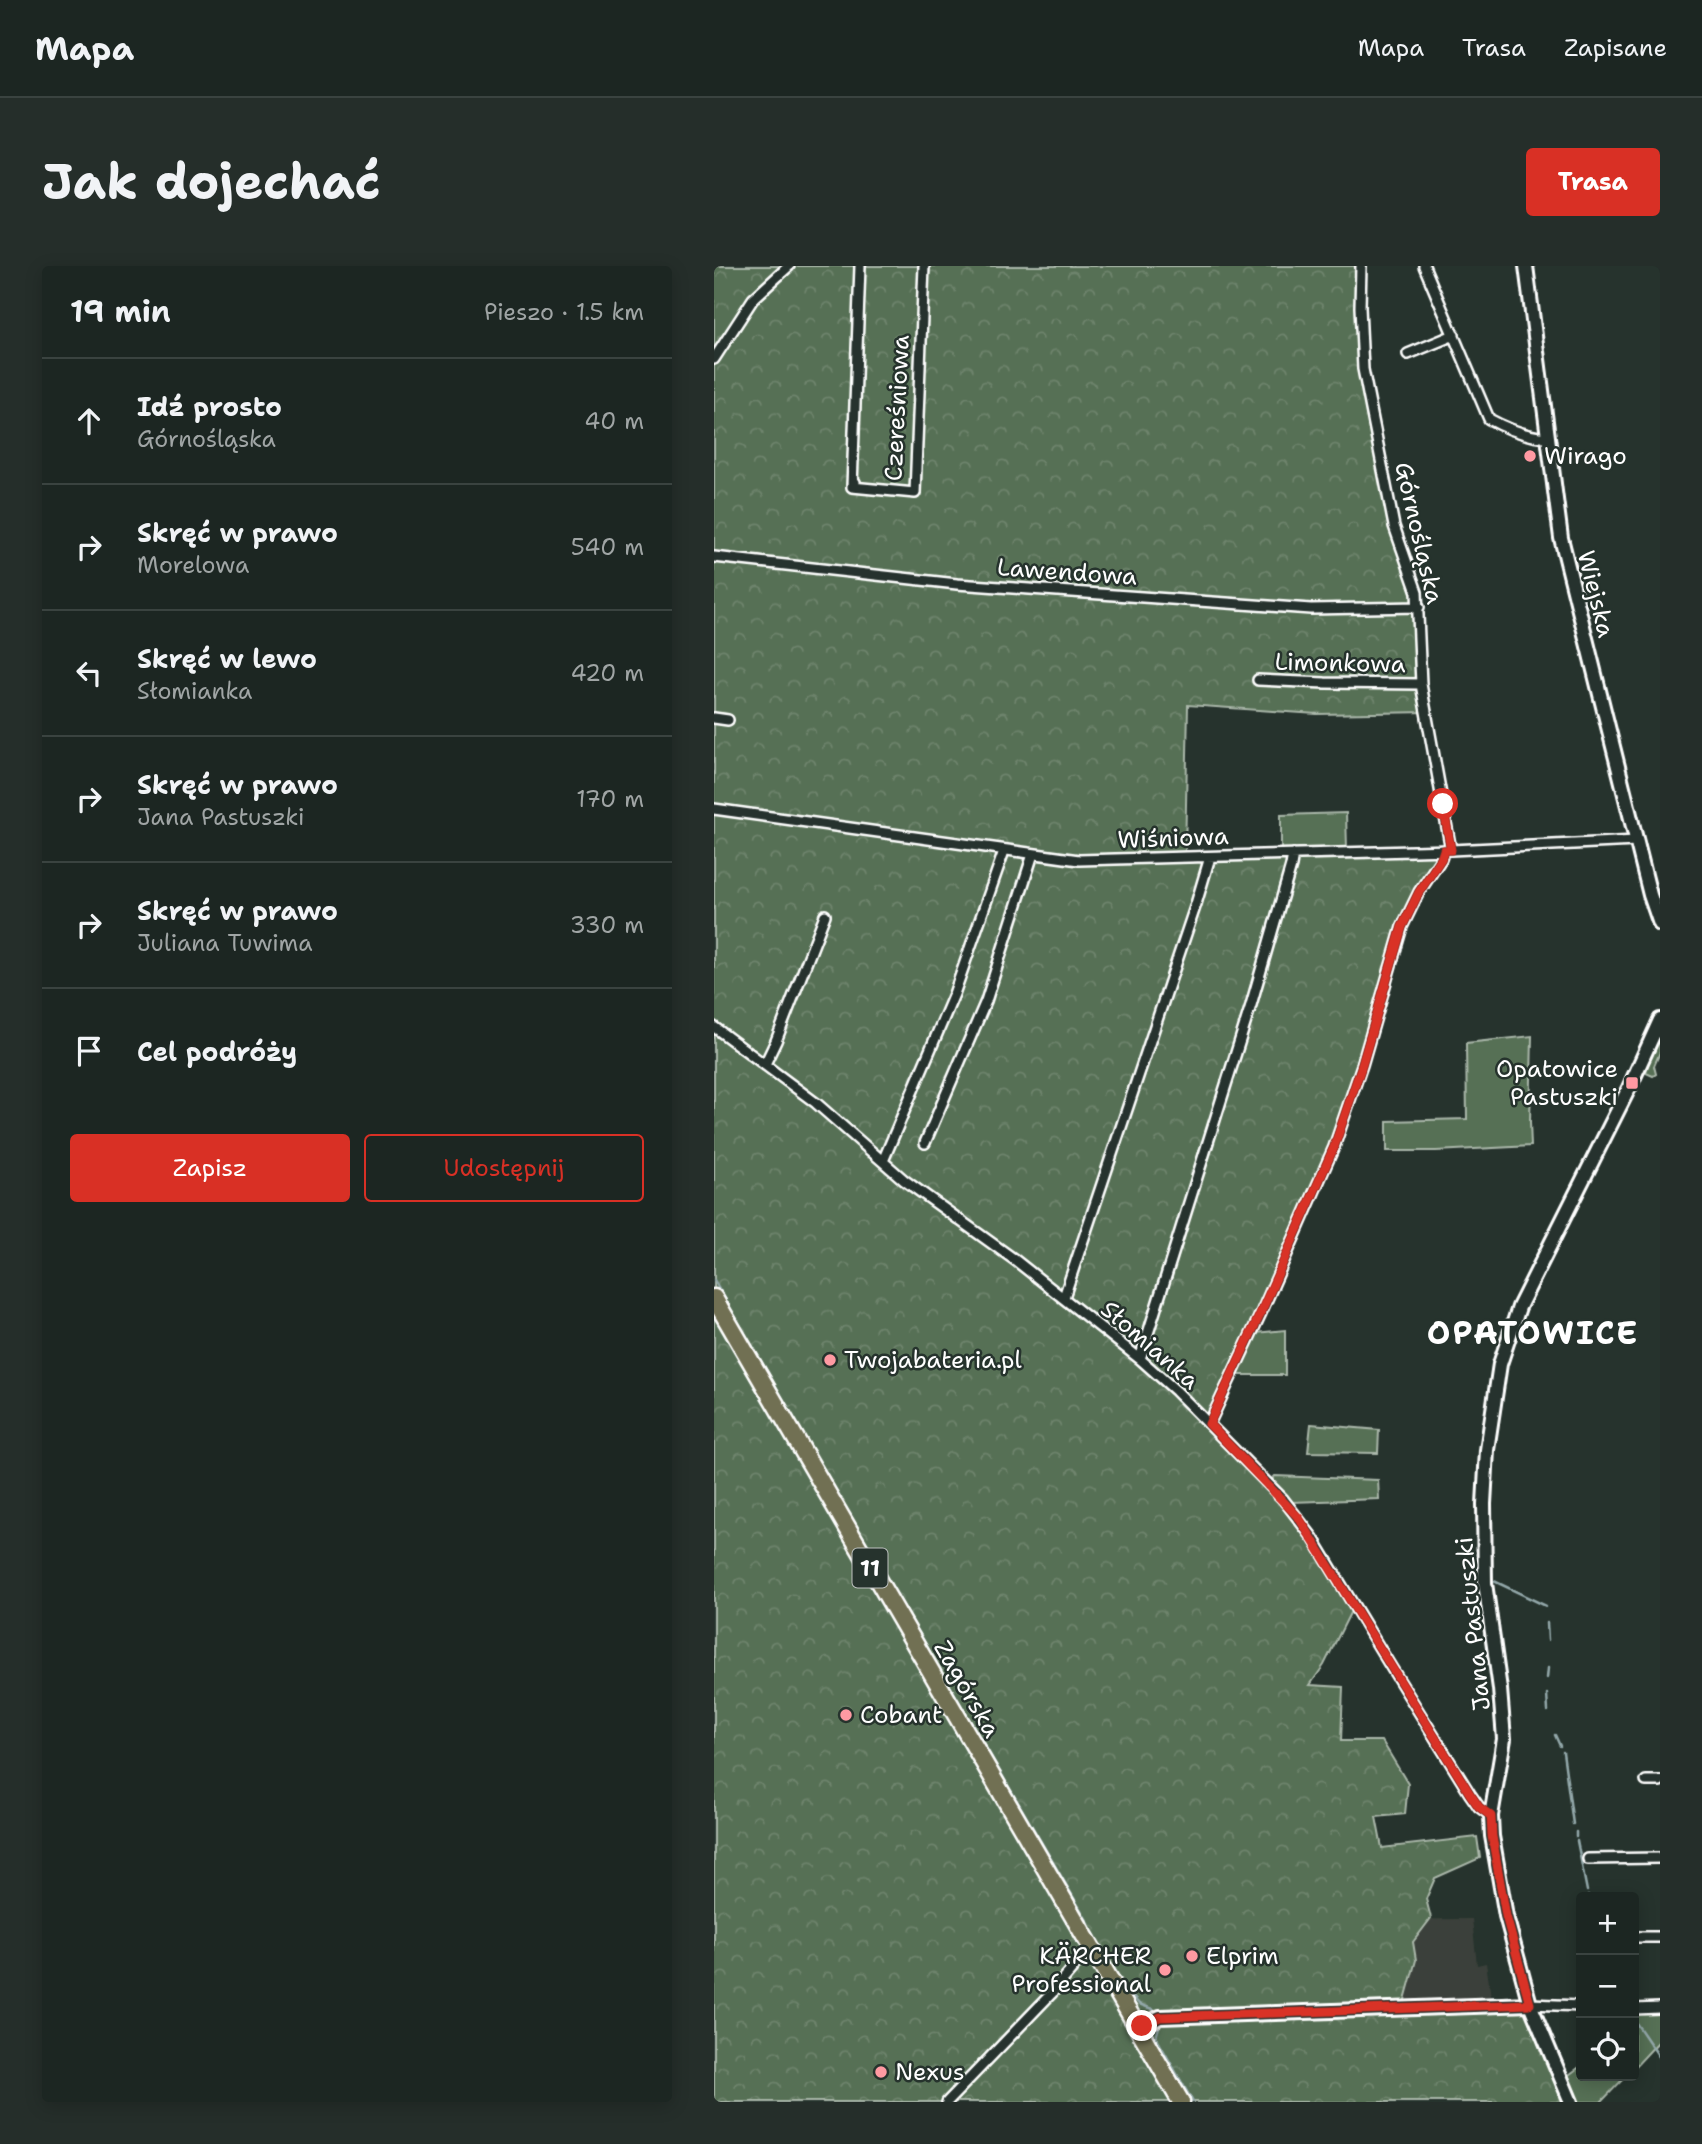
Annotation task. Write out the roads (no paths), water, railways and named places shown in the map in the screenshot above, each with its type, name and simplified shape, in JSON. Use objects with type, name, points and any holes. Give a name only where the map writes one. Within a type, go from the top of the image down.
[{"type":"highway","name":"Zagórska","points":[[714,1298],[1181,2102]]},
{"type":"street","points":[[714,359],[753,299],[789,266]]},
{"type":"street","name":"Czereśniowa","points":[[860,266],[853,485],[915,493],[924,266]]},
{"type":"street","name":"Górnośląska","points":[[1361,266],[1363,369],[1392,516],[1417,592],[1421,684],[1447,850]]},
{"type":"street","points":[[1424,266],[1489,419],[1506,428],[1547,438]]},
{"type":"street","name":"Wiejska","points":[[1526,266],[1560,538],[1650,895],[1660,924]]},
{"type":"street","points":[[1408,354],[1454,335]]},
{"type":"street","name":"Lawendowa","points":[[714,557],[957,584],[1298,608],[1419,607]]},
{"type":"street","name":"Limonkowa","points":[[1258,680],[1325,684],[1421,684]]},
{"type":"street","points":[[714,718],[728,720]]},
{"type":"street","name":"Wiśniowa","points":[[714,809],[1079,860],[1447,850],[1637,841]]},
{"type":"street","points":[[883,1161],[954,994],[1004,850]]},
{"type":"street","points":[[1209,1424],[1334,1147],[1362,1065],[1402,927],[1419,892],[1447,850]]},
{"type":"street","points":[[925,1143],[986,1001],[1033,854]]},
{"type":"street","points":[[1140,1359],[1251,1005],[1293,854]]},
{"type":"street","points":[[1064,1297],[1210,857]]},
{"type":"street","points":[[765,1064],[825,915]]},
{"type":"street","name":"Jana Pastuszki","points":[[1571,2102],[1530,2004],[1506,1916],[1492,1836],[1491,1816],[1502,1758],[1503,1722],[1485,1583],[1484,1504],[1487,1450],[1500,1364],[1508,1336],[1531,1279],[1629,1088],[1660,1020]]},
{"type":"street","name":"Słomianka","points":[[714,1027],[816,1103],[904,1180],[1064,1297],[1140,1359],[1209,1424],[1299,1518],[1470,1794],[1479,1807],[1491,1816]]},
{"type":"street","points":[[1646,1781],[1660,1781]]},
{"type":"street","points":[[1588,1859],[1660,1858]]},
{"type":"street","points":[[1639,1937],[1660,1937]]},
{"type":"street","points":[[947,2102],[1051,1994],[1084,1955],[1092,1950]]},
{"type":"street","points":[[1139,2028],[1160,2017],[1530,2004],[1576,2006]]},
{"type":"street","points":[[1639,2010],[1660,2008]]},
{"type":"waterway","points":[[714,1280],[790,1411]]},
{"type":"waterway","points":[[797,1424],[1089,1924]]},
{"type":"waterway","points":[[1494,1581],[1546,1606]]},
{"type":"waterway","points":[[1547,1623],[1548,1640]]},
{"type":"waterway","points":[[1547,1678],[1548,1668]]},
{"type":"waterway","points":[[1547,1694],[1548,1711]]},
{"type":"waterway","points":[[1555,1735],[1560,1746]]},
{"type":"waterway","points":[[1563,1752],[1573,1824]]},
{"type":"waterway","points":[[1576,1832],[1576,1837]]},
{"type":"waterway","points":[[1577,1841],[1587,1891]]},
{"type":"waterway","points":[[1126,1989],[1139,2004],[1160,2012]]},
{"type":"waterway","points":[[1160,2024],[1156,2037],[1193,2102]]},
{"type":"waterway","points":[[1639,2027],[1660,2058]]},
{"type":"place","name":"Wirago","points":[[1530,456]]},
{"type":"place","name":"Opatowice Pastuszki","points":[[1632,1083]]},
{"type":"place","name":"Twojabateria.pl","points":[[830,1360]]},
{"type":"place","name":"Cobant","points":[[846,1715]]},
{"type":"place","name":"Elprim","points":[[1192,1956]]},
{"type":"place","name":"KÄRCHER Professional","points":[[1165,1970]]},
{"type":"place","name":"Nexus","points":[[881,2072]]},
{"type":"district","name":"OPATOWICE","points":[[1533,1332]]}]
